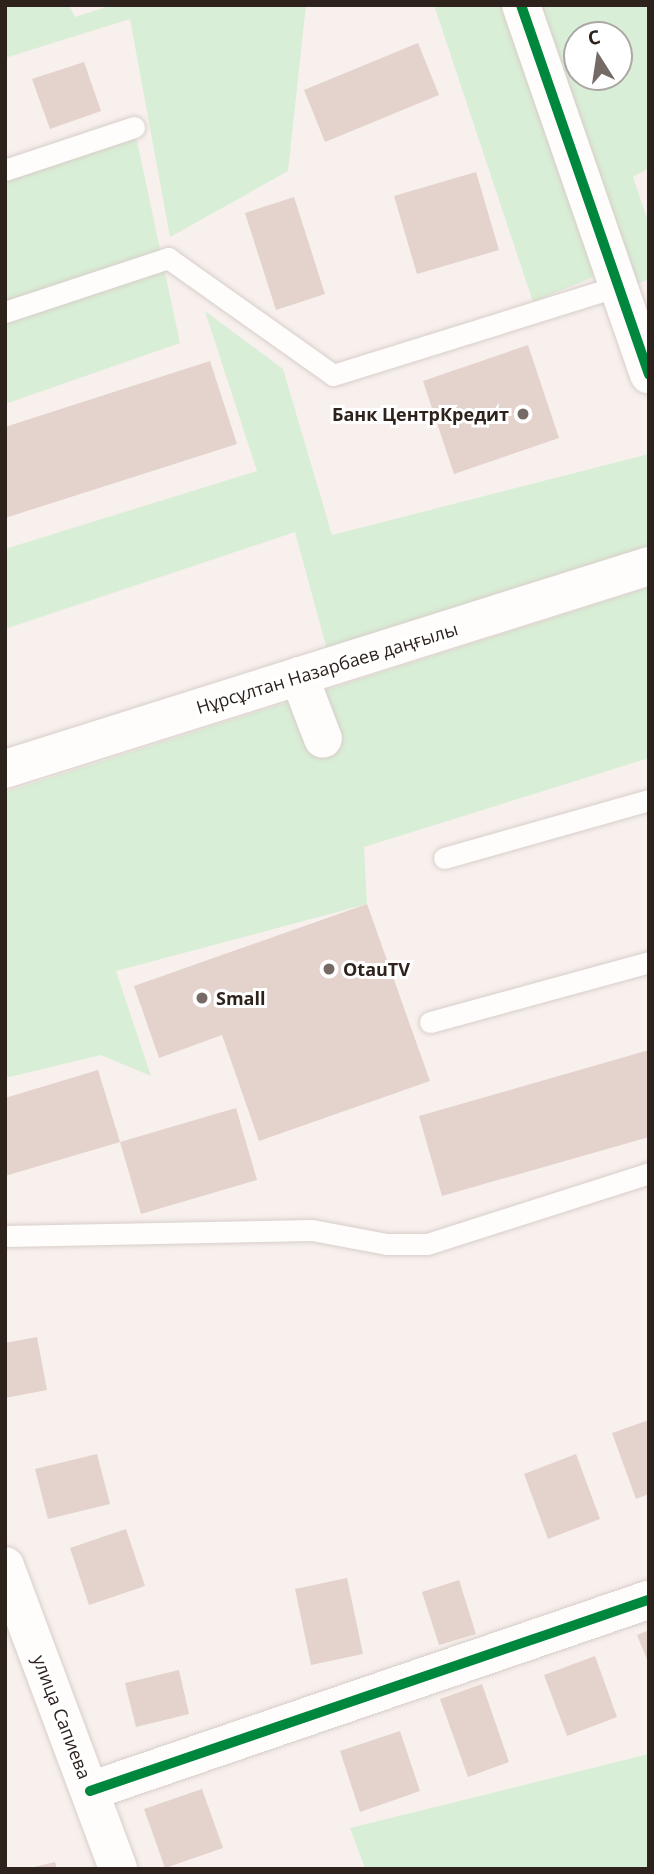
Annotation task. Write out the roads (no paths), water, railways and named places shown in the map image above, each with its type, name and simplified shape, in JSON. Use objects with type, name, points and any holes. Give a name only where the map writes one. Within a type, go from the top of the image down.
[{"type":"street","points":[[521,5],[649,374]]},
{"type":"street","name":"Нұрсұлтан Назарбаев даңғылы","points":[[5,769],[649,566]]},
{"type":"street","points":[[299,676],[323,739]]},
{"type":"street","name":"улица Сапиева","points":[[5,1566],[118,1869]]},
{"type":"street","points":[[90,1791],[648,1600]]},
{"type":"lane","points":[[5,170],[134,127]]},
{"type":"lane","points":[[5,312],[168,258],[333,375],[618,286]]},
{"type":"lane","points":[[444,858],[649,800]]},
{"type":"lane","points":[[430,1022],[649,962]]},
{"type":"lane","points":[[5,1236],[312,1230],[387,1244],[427,1244],[649,1173]]},
{"type":"place","name":"Банк ЦентрКредит","points":[[523,414]]},
{"type":"place","name":"OtauTV","points":[[329,969]]},
{"type":"place","name":"Small","points":[[202,998]]}]
